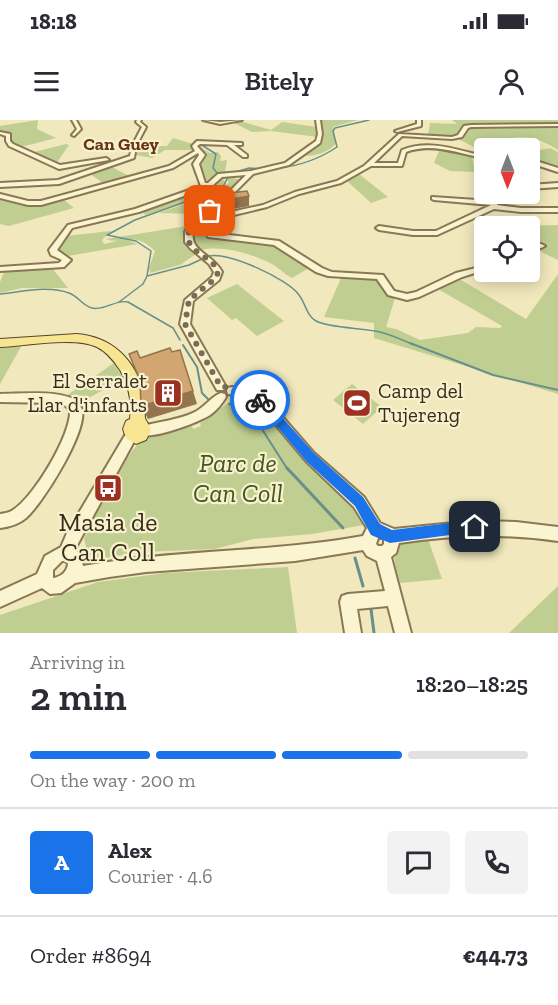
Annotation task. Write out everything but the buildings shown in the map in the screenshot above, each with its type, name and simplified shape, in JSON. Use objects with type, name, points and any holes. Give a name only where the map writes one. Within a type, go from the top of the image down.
[{"type":"main road","points":[[0,343],[81,339],[103,344],[120,360],[134,385],[138,400],[137,430]]},
{"type":"street","points":[[74,120],[79,129],[74,135]]},
{"type":"street","points":[[0,184],[63,181],[130,158],[144,127],[138,122],[140,120]]},
{"type":"street","points":[[205,120],[220,123],[240,120]]},
{"type":"street","points":[[0,269],[60,265],[67,260],[54,253],[53,250],[70,226],[127,213],[210,185],[220,175],[251,173],[287,164],[316,144],[320,137],[318,120]]},
{"type":"street","points":[[394,140],[392,138],[394,133],[419,125],[419,120]]},
{"type":"street","points":[[194,222],[256,208],[336,183],[370,164],[394,140],[405,134],[455,137],[460,136],[465,127],[471,126],[558,125]]},
{"type":"street","points":[[0,133],[8,135],[8,141],[13,146],[59,167],[132,153]]},
{"type":"street","points":[[201,183],[195,166],[202,155],[194,146],[198,142],[240,144]]},
{"type":"street","points":[[229,144],[245,156]]},
{"type":"street","points":[[370,164],[400,165],[404,151],[420,146],[434,146],[474,155]]},
{"type":"street","points":[[0,196],[28,203],[41,202],[171,167],[198,151]]},
{"type":"street","points":[[540,164],[558,170]]},
{"type":"street","points":[[225,392],[185,324],[189,300],[216,278],[218,272],[216,265],[194,248],[188,234],[195,218],[213,209],[236,192],[251,173]]},
{"type":"street","points":[[201,183],[210,185]]},
{"type":"street","points":[[189,192],[201,183]]},
{"type":"street","points":[[540,187],[558,185]]},
{"type":"street","points":[[434,198],[521,210],[558,210]]},
{"type":"street","points":[[380,228],[413,233],[437,233],[493,205]]},
{"type":"street","points":[[256,208],[257,212],[254,214],[211,224],[207,231],[214,237],[276,243],[320,270],[331,274],[344,277],[377,276],[383,279],[391,293],[402,297],[419,294],[459,275],[474,271]]},
{"type":"street","points":[[44,579],[46,567],[50,561],[66,553],[72,538],[137,430],[204,414],[215,406],[225,392]]},
{"type":"street","points":[[225,392],[252,394],[262,401],[310,457],[359,502],[372,536],[375,552],[383,554]]},
{"type":"street","points":[[0,398],[64,400],[76,409],[78,418],[71,438],[33,500],[16,517],[0,521]]},
{"type":"street","points":[[390,537],[475,527],[558,534]]},
{"type":"street","points":[[44,579],[50,586],[55,587],[72,576],[135,565],[328,551],[384,531],[390,537],[391,548],[383,554]]},
{"type":"street","points":[[66,553],[74,556],[76,560],[72,576]]},
{"type":"street","points":[[383,554],[403,633]]},
{"type":"street","points":[[0,599],[44,579]]},
{"type":"street","points":[[353,633],[348,602],[394,598]]},
{"type":"green space","points":[[38,120],[37,129],[56,138],[21,147],[11,142],[10,134],[0,132],[0,126]]},
{"type":"green space","points":[[319,120],[358,120],[333,127],[336,143],[330,149],[316,155],[302,155],[319,142],[321,134]]},
{"type":"green space","points":[[452,120],[558,120],[558,150],[540,141],[540,138],[474,138],[474,147],[456,138],[463,136],[467,128],[495,125],[466,126],[455,136],[428,135],[430,123],[457,124]]},
{"type":"green space","points":[[240,121],[271,130],[282,122],[317,127],[318,137],[271,131],[252,132],[232,122]]},
{"type":"green space","points":[[173,138],[193,144],[194,150],[165,150],[152,158],[136,155],[135,146],[167,146]]},
{"type":"green space","points":[[69,145],[56,164],[34,152]]},
{"type":"green space","points":[[197,145],[210,153],[218,152],[221,156],[220,161],[227,160],[225,172],[214,176],[212,182],[207,183],[197,166],[205,154]]},
{"type":"green space","points":[[440,148],[472,156],[474,172],[450,171],[434,163]]},
{"type":"green space","points":[[550,148],[558,152],[558,168],[540,163],[540,150]]},
{"type":"green space","points":[[108,165],[129,176],[104,184],[89,173]]},
{"type":"green space","points":[[239,174],[233,178],[243,180],[230,194],[198,214],[159,213],[201,198],[229,183],[226,178]]},
{"type":"green space","points":[[359,174],[388,197],[371,203],[347,181]]},
{"type":"green space","points":[[226,176],[223,178],[226,183],[195,199],[146,215],[141,211],[181,195],[207,188],[217,179]]},
{"type":"green space","points":[[0,198],[25,204],[62,198],[74,208],[9,226],[0,224]]},
{"type":"green space","points":[[252,212],[209,223],[205,231],[215,238],[275,244],[311,267],[292,278],[272,264],[256,257],[237,251],[201,250],[193,242],[194,228],[198,223]]},
{"type":"green space","points":[[540,225],[558,225],[558,260],[540,251],[540,247],[547,247],[540,243]]},
{"type":"green space","points":[[187,226],[186,242],[196,254],[180,265],[150,273],[149,268],[155,251],[147,244],[134,239],[112,241],[106,239]]},
{"type":"green space","points":[[111,231],[102,240],[104,244],[125,239],[138,244],[68,256],[57,250],[65,236]]},
{"type":"green space","points":[[52,268],[68,288],[22,288],[0,293],[0,282],[5,270]]},
{"type":"green space","points":[[558,274],[558,394],[374,338],[374,323],[324,317],[341,278],[378,279],[387,292],[395,298],[386,327],[420,340],[468,333],[476,327],[500,328],[502,326],[438,289],[458,278],[526,319]]},
{"type":"green space","points":[[237,284],[284,321],[257,336],[236,318],[232,320],[207,298]]},
{"type":"green space","points":[[22,345],[0,384],[0,347]]},
{"type":"green space","points":[[114,363],[124,379],[79,403],[66,396]]},
{"type":"green space","name":"Camp del Tujereng","points":[[352,384],[382,407],[363,424],[333,400]]},
{"type":"green space","name":"Parc de Can Coll","points":[[241,398],[255,401],[348,498],[365,521],[364,525],[312,534],[253,539],[215,549],[143,552],[98,559],[88,556],[84,538],[118,472],[135,448],[153,435],[201,426],[200,423],[225,405]]},
{"type":"green space","points":[[427,536],[442,579],[400,583],[395,561],[397,546],[400,541]]},
{"type":"green space","points":[[288,567],[297,633],[0,633],[0,615],[98,582],[165,573]]},
{"type":"green space","points":[[558,586],[558,633],[509,633]]},
{"type":"waterway","points":[[278,168],[301,164],[323,155],[337,147],[333,131],[335,128],[369,120]]},
{"type":"waterway","points":[[200,144],[216,154],[213,168],[218,174]]},
{"type":"waterway","points":[[236,172],[249,168],[263,169]]},
{"type":"waterway","points":[[147,276],[151,251],[136,241],[107,235],[135,220],[210,193],[224,185],[229,175]]},
{"type":"waterway","points":[[209,256],[242,262],[283,281],[299,295],[310,316],[316,321],[380,332],[414,345]]},
{"type":"waterway","points":[[147,276],[189,265],[202,259]]},
{"type":"waterway","points":[[119,302],[143,284],[147,276]]},
{"type":"waterway","points":[[0,294],[35,290],[61,291],[72,294],[92,308],[106,307],[119,302]]},
{"type":"waterway","points":[[119,302],[128,302],[173,328],[180,340]]},
{"type":"waterway","points":[[410,343],[493,375],[558,390]]},
{"type":"waterway","points":[[183,345],[197,367],[202,393],[208,399]]},
{"type":"waterway","points":[[229,404],[245,407],[253,415],[288,470]]},
{"type":"waterway","points":[[287,468],[343,528]]},
{"type":"waterway","points":[[355,558],[363,586]]},
{"type":"waterway","points":[[371,609],[374,633]]},
{"type":"way so far","points":[[210,211],[194,219],[188,234],[190,244],[216,265],[218,272],[216,278],[189,300],[185,324],[189,335],[212,368],[221,387],[226,386],[232,391],[252,394],[260,400]]},
{"type":"place","name":"El Serralet Llar d'infants","points":[[168,393]]},
{"type":"place","name":"Camp del Tujereng","points":[[357,403]]},
{"type":"place","name":"Masia de Can Coll","points":[[108,488]]},
{"type":"district","name":"Can Guey","points":[[121,144]]},
{"type":"route","points":[[260,400],[310,457],[351,492],[376,530],[384,531],[390,537],[475,527]]}]
